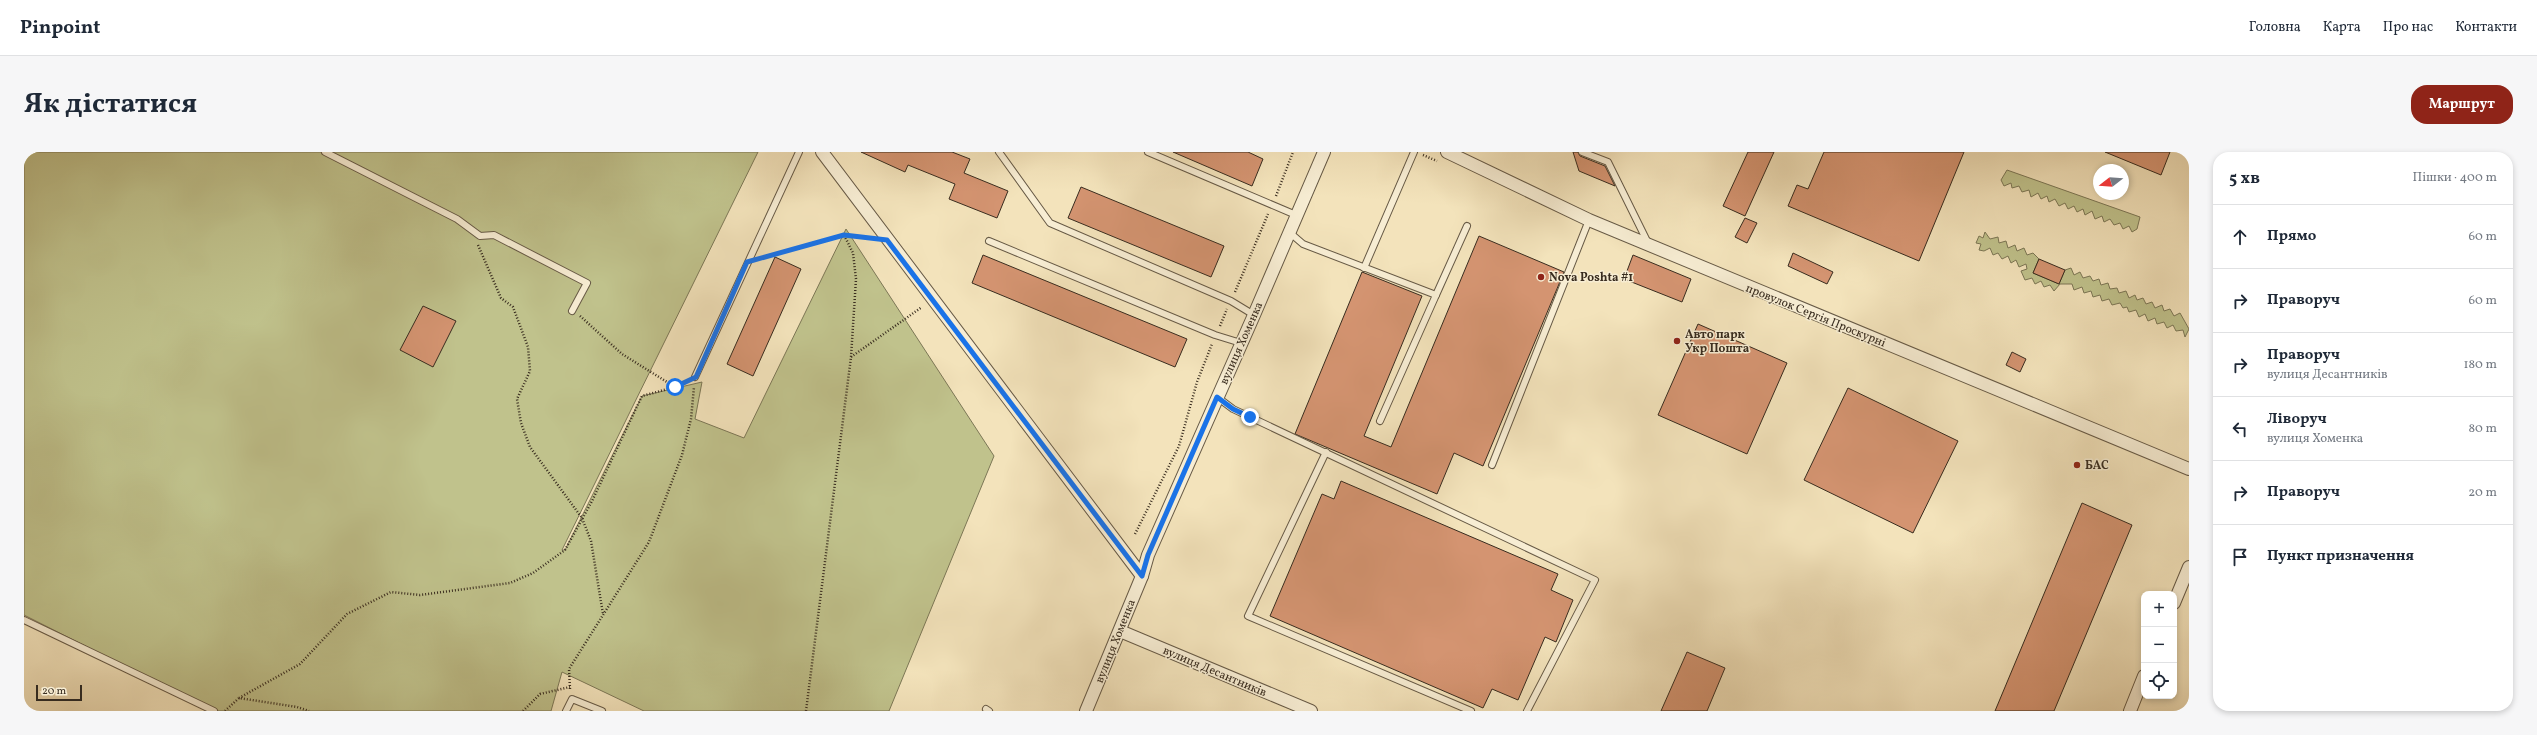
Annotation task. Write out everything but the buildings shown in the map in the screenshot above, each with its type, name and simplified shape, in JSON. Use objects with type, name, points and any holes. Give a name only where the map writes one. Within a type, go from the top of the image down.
[{"type":"street","points":[[822,152],[1142,576]]},
{"type":"street","name":"вулиця Хоменка","points":[[1086,711],[1142,576],[1148,555],[1324,152]]},
{"type":"street","name":"провулок Сергія Проскурні","points":[[1447,152],[1588,220],[2189,469]]},
{"type":"street","points":[[2177,596],[2189,567]]},
{"type":"street","name":"вулиця Десантників","points":[[1120,631],[1311,711]]},
{"type":"street","points":[[2130,711],[2141,684]]},
{"type":"lane","points":[[325,152],[457,219],[480,236],[494,235],[587,283],[572,311]]},
{"type":"lane","points":[[696,377],[747,262],[799,152]]},
{"type":"lane","points":[[999,152],[1050,223],[1231,301],[1254,315]]},
{"type":"lane","points":[[1148,152],[1296,215]]},
{"type":"lane","points":[[1364,268],[1414,152]]},
{"type":"lane","points":[[1582,152],[1608,162],[1649,246]]},
{"type":"lane","points":[[1492,465],[1588,220]]},
{"type":"lane","points":[[1380,421],[1467,226]]},
{"type":"lane","points":[[1289,232],[1303,244],[1436,295]]},
{"type":"lane","points":[[989,241],[1216,336],[1241,343]]},
{"type":"lane","points":[[1217,397],[1233,409],[1595,580],[1527,711]]},
{"type":"lane","points":[[1326,452],[1248,616],[1471,711]]},
{"type":"lane","points":[[24,620],[214,711]]},
{"type":"lane","points":[[566,711],[572,699],[602,711]]},
{"type":"path","points":[[806,711],[851,357],[856,279],[853,253],[844,235]]},
{"type":"path","points":[[747,262],[844,235],[887,240]]},
{"type":"path","points":[[480,236],[478,245],[482,259],[501,298],[513,307],[528,347],[530,372],[517,399],[521,423],[530,448],[582,518],[591,541],[603,614]]},
{"type":"path","points":[[851,357],[934,299]]},
{"type":"path","points":[[572,311],[622,354],[675,387]]},
{"type":"path","points":[[225,711],[239,698],[300,664],[347,614],[391,592],[420,595],[510,583],[533,573],[565,550],[642,396],[675,387],[696,377]]},
{"type":"path","points":[[572,699],[569,669],[649,542],[682,455],[690,419],[696,377]]},
{"type":"path","points":[[523,711],[540,694],[570,687]]},
{"type":"path","points":[[239,698],[297,707],[309,711]]},
{"type":"green space","points":[[24,152],[758,152],[562,550],[565,550],[642,396],[702,382],[695,419],[744,438],[846,229],[994,456],[889,711],[644,711],[562,672],[551,711],[214,711],[24,615]]},
{"type":"green space","points":[[2007,170],[2140,217],[2137,229],[2132,232],[2129,226],[2123,229],[2120,223],[2114,225],[2110,219],[2104,222],[2102,216],[2095,219],[2092,211],[2085,215],[2083,209],[2077,212],[2074,206],[2068,209],[2065,203],[2059,206],[2055,199],[2049,202],[2047,196],[2041,199],[2038,193],[2031,197],[2029,190],[2022,192],[2019,186],[2012,188],[2011,183],[2004,186],[2001,180]]},
{"type":"green space","points":[[1985,232],[1990,239],[1998,237],[1999,243],[2006,241],[2008,248],[2015,245],[2017,251],[2024,248],[2027,255],[2033,253],[2039,259],[2033,273],[2059,284],[2065,270],[2071,268],[2074,275],[2080,272],[2083,278],[2090,276],[2093,281],[2099,279],[2101,285],[2108,283],[2110,289],[2117,288],[2119,293],[2126,291],[2129,298],[2135,295],[2137,300],[2143,298],[2146,304],[2152,302],[2155,308],[2162,305],[2164,311],[2170,309],[2174,316],[2180,313],[2189,329],[2185,337],[2183,330],[2176,331],[2173,325],[2167,328],[2164,322],[2157,324],[2155,318],[2148,321],[2145,314],[2139,317],[2136,310],[2129,312],[2127,307],[2123,308],[2120,303],[2112,305],[2109,299],[2102,301],[2100,295],[2093,297],[2091,291],[2084,293],[2082,287],[2074,290],[2072,284],[2060,284],[2054,291],[2050,285],[2044,287],[2041,281],[2035,284],[2032,278],[2025,280],[2021,271],[2027,269],[2026,264],[2019,267],[2016,260],[2011,263],[2008,256],[2002,259],[1998,253],[1993,255],[1990,248],[1984,251],[1979,250],[1981,244],[1976,243],[1979,236],[1983,238]]},
{"type":"place","name":"Nova Poshta #1","points":[[1541,277]]},
{"type":"place","name":"Авто парк Укр Пошта","points":[[1677,341]]},
{"type":"place","name":"БАС","points":[[2077,465]]},
{"type":"route","points":[[675,387],[696,377],[747,262],[844,235],[887,240],[934,299],[1142,576],[1148,555],[1217,397],[1233,409],[1250,417]]}]
